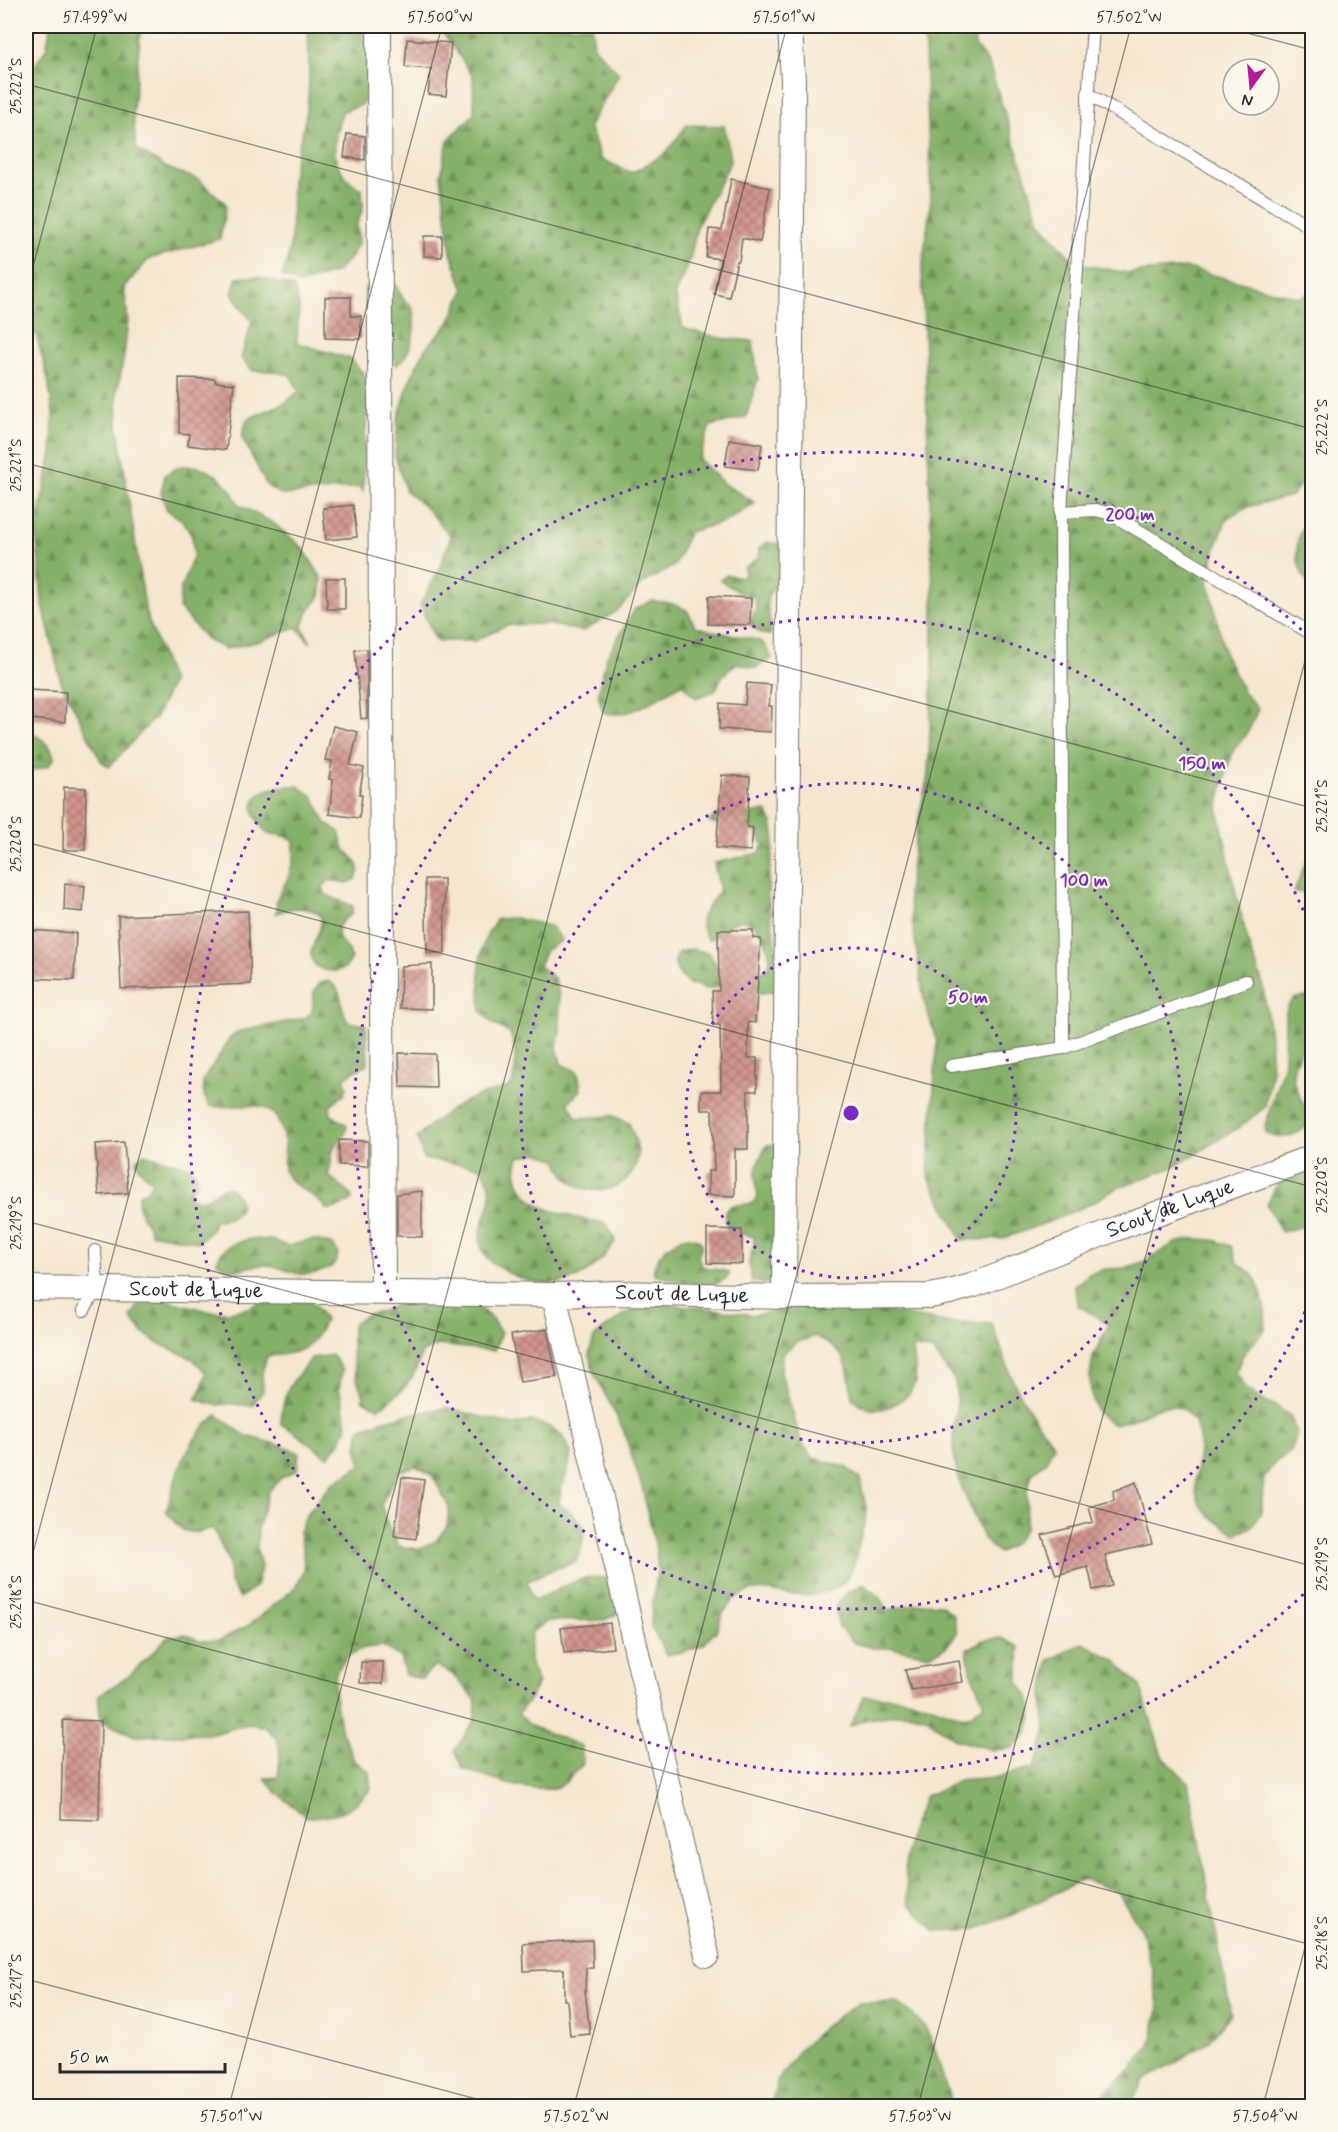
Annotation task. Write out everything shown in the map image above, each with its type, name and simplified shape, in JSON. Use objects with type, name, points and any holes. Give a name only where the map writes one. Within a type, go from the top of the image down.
[{"type":"street","points":[[378,26],[383,1292]]},
{"type":"street","points":[[784,1297],[793,81],[790,26]]},
{"type":"street","name":"Scout de Luque","points":[[26,1288],[554,1295],[621,1293],[784,1297],[930,1296],[950,1292],[1312,1157]]},
{"type":"street","points":[[554,1295],[707,1955]]},
{"type":"lane","points":[[1063,1048],[1061,512],[1092,26]]},
{"type":"lane","points":[[1088,94],[1312,228]]},
{"type":"lane","points":[[1061,512],[1096,510],[1111,514],[1312,634]]},
{"type":"lane","points":[[951,1066],[1063,1048],[1246,981]]},
{"type":"lane","points":[[84,1311],[97,1288],[95,1251]]},
{"type":"green space","points":[[51,26],[141,26],[133,111],[136,149],[167,168],[199,180],[226,204],[220,239],[149,259],[124,287],[128,321],[117,392],[118,429],[146,613],[172,682],[157,715],[109,767],[101,761],[61,682],[42,601],[36,528],[52,453],[53,415],[48,379],[38,341],[26,312],[26,77],[46,49]]},
{"type":"green space","points":[[308,26],[381,26],[372,90],[361,105],[343,111],[336,135],[335,155],[338,165],[343,174],[362,190],[363,208],[357,224],[359,242],[350,258],[337,272],[300,284],[282,276],[291,240],[293,172],[306,117],[308,98]]},
{"type":"green space","points":[[436,26],[592,26],[594,47],[619,74],[589,126],[601,159],[632,173],[665,154],[687,125],[724,126],[731,161],[697,226],[690,260],[675,293],[683,328],[719,338],[753,341],[758,379],[746,417],[710,426],[699,459],[724,484],[756,503],[725,522],[689,532],[675,565],[642,584],[616,612],[583,631],[546,624],[507,625],[475,641],[436,641],[420,605],[438,572],[451,536],[426,508],[406,491],[395,455],[398,419],[409,382],[425,349],[449,323],[464,290],[451,253],[441,175],[448,140],[474,114],[473,77],[451,43]]},
{"type":"green space","points":[[924,26],[974,26],[975,46],[989,64],[1040,222],[1075,263],[1127,273],[1187,268],[1300,298],[1312,291],[1312,471],[1291,496],[1247,507],[1227,518],[1216,547],[1208,580],[1225,655],[1244,693],[1258,709],[1247,734],[1234,749],[1218,808],[1236,894],[1250,949],[1262,981],[1269,1026],[1272,1070],[1265,1107],[1241,1126],[1176,1166],[1117,1188],[1090,1204],[1002,1239],[962,1240],[928,1176],[937,1042],[924,1000],[908,893],[916,832],[928,775],[933,658],[933,590],[922,271],[931,198]]},
{"type":"green space","points":[[237,277],[258,277],[294,287],[299,306],[297,343],[351,359],[366,377],[370,395],[365,434],[363,491],[360,487],[282,495],[267,486],[242,437],[247,419],[285,403],[299,391],[290,375],[272,371],[253,371],[241,358],[252,321],[232,293]]},
{"type":"green space","points":[[395,284],[404,300],[412,306],[414,322],[413,339],[407,354],[396,366],[372,318],[365,298],[365,287]]},
{"type":"green space","points":[[181,466],[200,467],[216,475],[230,489],[239,505],[273,523],[303,548],[322,579],[320,597],[309,610],[302,627],[311,643],[296,627],[260,641],[225,649],[206,639],[179,608],[181,588],[194,554],[192,536],[182,520],[167,510],[161,493],[165,475]]},
{"type":"green space","points":[[1312,513],[1312,588],[1301,570],[1297,550],[1301,531]]},
{"type":"green space","points":[[766,542],[784,545],[784,582],[770,592],[767,604],[770,635],[762,634],[750,625],[756,607],[755,598],[737,591],[720,580],[727,575],[745,577],[744,568],[759,557],[759,548]]},
{"type":"green space","points":[[651,601],[670,603],[687,610],[695,626],[762,642],[772,658],[756,668],[737,663],[723,675],[715,691],[696,698],[682,684],[634,710],[613,714],[603,712],[598,694],[606,658],[635,609]]},
{"type":"green space","points":[[26,730],[44,741],[51,749],[54,759],[48,766],[26,772]]},
{"type":"green space","points":[[285,786],[298,786],[313,796],[325,822],[339,832],[344,849],[357,862],[359,871],[356,879],[347,883],[329,880],[323,887],[326,895],[353,906],[352,914],[341,922],[337,931],[340,940],[349,950],[351,959],[346,967],[336,971],[320,968],[311,956],[321,922],[316,912],[295,908],[275,914],[276,901],[288,878],[294,859],[294,841],[285,836],[267,833],[258,821],[254,811],[254,802],[265,791]]},
{"type":"green space","points":[[766,811],[771,819],[774,837],[768,892],[777,950],[778,991],[760,993],[752,989],[753,985],[759,974],[768,969],[770,960],[764,939],[755,926],[749,922],[736,922],[708,940],[701,924],[704,913],[720,890],[714,863],[759,853],[763,845],[759,835],[747,826],[709,822],[716,815],[743,816]]},
{"type":"green space","points":[[1312,854],[1312,892],[1294,892],[1304,866]]},
{"type":"green space","points":[[515,918],[550,926],[562,940],[546,950],[539,966],[554,978],[559,994],[560,1030],[557,1047],[561,1064],[578,1072],[581,1090],[568,1103],[577,1118],[613,1116],[629,1123],[638,1150],[633,1170],[626,1179],[607,1189],[596,1190],[585,1189],[575,1184],[565,1174],[557,1160],[537,1153],[519,1157],[517,1176],[522,1189],[530,1198],[553,1211],[607,1224],[615,1241],[605,1255],[582,1275],[555,1283],[525,1280],[502,1270],[489,1260],[484,1254],[480,1235],[491,1192],[486,1177],[480,1167],[424,1159],[417,1138],[436,1120],[459,1105],[475,1097],[511,1086],[515,1060],[512,1040],[510,1033],[493,1024],[481,1011],[480,972],[481,953],[490,929],[497,919]]},
{"type":"green space","points":[[692,949],[709,953],[724,986],[705,989],[691,983],[691,986],[683,979],[675,966],[676,957],[679,952]]},
{"type":"green space","points":[[328,981],[340,994],[348,1022],[366,1025],[368,1063],[344,1078],[347,1087],[344,1095],[330,1106],[331,1115],[347,1125],[345,1135],[336,1142],[334,1147],[328,1175],[352,1196],[351,1200],[345,1204],[326,1209],[293,1183],[285,1172],[284,1140],[280,1124],[274,1114],[266,1108],[257,1106],[209,1106],[203,1084],[207,1073],[234,1034],[305,1018],[312,1012],[314,992],[320,983]]},
{"type":"green space","points":[[1312,998],[1312,1021],[1309,1020],[1293,1077],[1308,1115],[1308,1121],[1305,1128],[1297,1133],[1285,1137],[1274,1137],[1266,1134],[1265,1125],[1284,1063],[1285,1015],[1294,999]]},
{"type":"green space","points":[[777,1144],[777,1278],[770,1284],[752,1282],[749,1263],[754,1237],[729,1230],[725,1221],[725,1211],[732,1205],[751,1204],[758,1197],[755,1176],[760,1158],[767,1145]]},
{"type":"green space","points":[[143,1154],[189,1166],[196,1173],[197,1183],[191,1189],[190,1198],[203,1199],[221,1188],[230,1188],[240,1201],[239,1211],[229,1218],[214,1221],[211,1230],[198,1242],[151,1233],[138,1206],[139,1194],[147,1191],[152,1182],[139,1168],[136,1160]]},
{"type":"green space","points":[[1312,1166],[1312,1212],[1301,1227],[1281,1232],[1267,1205],[1271,1196],[1284,1179]]},
{"type":"green space","points":[[688,1237],[698,1239],[702,1244],[698,1257],[702,1266],[730,1273],[725,1280],[695,1284],[654,1275],[656,1262],[664,1250],[676,1241]]},
{"type":"green space","points":[[251,1239],[271,1240],[288,1246],[315,1240],[333,1245],[338,1253],[333,1265],[310,1274],[265,1265],[236,1270],[224,1267],[217,1262],[226,1248]]},
{"type":"green space","points":[[1193,1239],[1214,1240],[1231,1246],[1238,1263],[1253,1275],[1261,1292],[1266,1328],[1243,1355],[1236,1372],[1245,1387],[1260,1399],[1290,1416],[1297,1434],[1291,1451],[1275,1463],[1264,1477],[1261,1513],[1250,1528],[1236,1534],[1213,1518],[1199,1503],[1196,1475],[1199,1434],[1187,1413],[1172,1406],[1165,1406],[1134,1419],[1112,1424],[1097,1412],[1091,1394],[1090,1376],[1093,1357],[1109,1324],[1077,1305],[1075,1285],[1089,1274],[1106,1269],[1125,1268],[1143,1262],[1175,1243]]},
{"type":"green space","points":[[283,1292],[308,1300],[325,1320],[315,1338],[303,1349],[288,1354],[267,1356],[262,1373],[263,1391],[252,1406],[215,1405],[196,1399],[206,1373],[193,1359],[158,1343],[143,1333],[131,1318],[140,1302],[157,1298],[212,1312],[230,1312],[248,1308]]},
{"type":"green space","points":[[400,1303],[477,1306],[491,1318],[501,1333],[494,1351],[438,1345],[422,1352],[411,1379],[394,1397],[378,1408],[361,1399],[365,1399],[354,1363],[352,1325],[367,1314],[384,1311]]},
{"type":"green space","points":[[660,1304],[754,1315],[810,1306],[858,1306],[950,1323],[992,1324],[1013,1381],[1031,1414],[1054,1445],[1046,1461],[1032,1474],[1027,1491],[1026,1527],[1015,1543],[999,1553],[984,1540],[960,1483],[954,1460],[953,1439],[957,1401],[955,1381],[932,1350],[913,1348],[916,1373],[913,1388],[896,1403],[875,1409],[868,1408],[852,1398],[847,1367],[834,1348],[815,1336],[797,1342],[782,1354],[781,1372],[801,1442],[813,1458],[846,1467],[860,1479],[867,1513],[853,1567],[844,1583],[828,1592],[809,1596],[751,1590],[734,1599],[723,1613],[716,1631],[704,1644],[684,1652],[666,1655],[651,1626],[658,1569],[656,1549],[642,1487],[623,1429],[594,1373],[589,1355],[594,1337],[624,1315],[640,1306]]},
{"type":"green space","points":[[333,1355],[342,1371],[339,1388],[347,1426],[340,1442],[328,1457],[281,1424],[283,1403],[298,1374],[312,1358]]},
{"type":"green space","points":[[448,1408],[513,1425],[531,1421],[548,1426],[563,1437],[571,1453],[568,1470],[561,1487],[559,1504],[573,1514],[585,1528],[582,1545],[576,1562],[527,1582],[533,1600],[582,1579],[592,1577],[618,1580],[624,1610],[605,1620],[548,1621],[532,1632],[530,1658],[538,1683],[530,1699],[518,1714],[531,1726],[581,1746],[583,1764],[570,1778],[554,1788],[533,1789],[508,1784],[463,1769],[455,1750],[475,1720],[476,1700],[452,1674],[435,1665],[422,1679],[405,1675],[400,1657],[383,1646],[364,1648],[347,1656],[336,1672],[334,1690],[340,1727],[354,1760],[369,1772],[371,1789],[350,1808],[335,1814],[307,1817],[277,1793],[265,1778],[278,1777],[280,1759],[278,1740],[265,1727],[248,1724],[213,1734],[135,1736],[101,1721],[98,1696],[129,1676],[168,1637],[185,1634],[201,1641],[220,1640],[251,1624],[295,1588],[304,1570],[299,1532],[307,1514],[331,1484],[361,1465],[357,1447],[360,1429],[392,1418]],"holes":[[[416,1466],[432,1475],[449,1507],[447,1526],[436,1541],[419,1549],[400,1547],[389,1529],[381,1505],[398,1472]]]},
{"type":"green space","points":[[217,1415],[246,1436],[299,1453],[297,1470],[281,1478],[268,1492],[258,1528],[257,1549],[261,1567],[256,1586],[240,1598],[230,1583],[229,1563],[213,1528],[197,1532],[186,1531],[176,1524],[166,1511],[184,1458],[197,1436]]},
{"type":"green space","points":[[863,1584],[877,1595],[888,1610],[921,1603],[940,1604],[953,1615],[957,1633],[946,1647],[929,1655],[893,1648],[873,1648],[854,1643],[839,1627],[835,1606],[847,1593]]},
{"type":"green space","points":[[1002,1638],[1019,1647],[1019,1683],[1030,1699],[1032,1717],[1027,1734],[1012,1748],[993,1750],[956,1740],[925,1717],[907,1713],[868,1719],[850,1726],[864,1696],[911,1700],[969,1716],[984,1704],[970,1669],[967,1650],[983,1640]]},
{"type":"green space","points":[[1083,1643],[1115,1660],[1140,1686],[1162,1756],[1188,1782],[1231,2014],[1209,2041],[1143,2081],[1130,2106],[1083,2106],[1098,2098],[1127,2073],[1150,2046],[1159,2009],[1152,1969],[1141,1929],[1118,1892],[1083,1879],[1012,1915],[977,1929],[936,1931],[909,1904],[905,1866],[910,1831],[925,1796],[959,1781],[993,1778],[1034,1768],[1046,1733],[1043,1695],[1049,1660]]},
{"type":"green space","points":[[898,2002],[918,2019],[929,2034],[954,2106],[771,2106],[777,2082],[798,2051],[827,2024],[859,2003]]},
{"type":"building","points":[[407,39],[451,43],[446,96],[428,94],[431,69],[405,67]]},
{"type":"building","points":[[347,134],[365,136],[365,160],[344,157]]},
{"type":"building","points":[[731,179],[770,188],[760,242],[742,238],[739,261],[737,261],[729,297],[714,294],[721,259],[706,257],[709,229],[722,230]]},
{"type":"building","points":[[424,236],[442,236],[442,257],[424,256]]},
{"type":"building","points":[[325,297],[351,297],[351,316],[361,316],[361,339],[325,338]]},
{"type":"building","points":[[179,378],[215,379],[215,382],[234,384],[226,450],[188,445],[189,434],[179,433]]},
{"type":"building","points":[[729,439],[762,444],[758,470],[725,466]]},
{"type":"building","points":[[353,505],[357,537],[326,540],[323,508]]},
{"type":"building","points":[[326,578],[345,578],[345,609],[327,609]]},
{"type":"building","points":[[709,596],[751,598],[750,625],[708,624]]},
{"type":"building","points":[[367,649],[367,718],[361,719],[355,650]]},
{"type":"building","points":[[747,683],[771,685],[769,706],[772,706],[771,732],[719,729],[720,703],[745,705]]},
{"type":"building","points":[[29,690],[66,692],[65,722],[27,719]]},
{"type":"building","points":[[333,726],[358,732],[350,765],[364,768],[359,795],[362,795],[359,818],[329,814],[333,780],[329,779],[332,761],[325,760]]},
{"type":"building","points":[[722,775],[750,777],[747,827],[753,828],[751,851],[716,848]]},
{"type":"building","points":[[64,787],[86,788],[85,850],[63,850]]},
{"type":"building","points":[[425,879],[444,879],[445,953],[427,953]]},
{"type":"building","points":[[65,884],[85,886],[83,912],[64,910]]},
{"type":"building","points":[[248,911],[251,984],[121,989],[118,916]]},
{"type":"building","points":[[26,930],[76,933],[74,980],[26,978]]},
{"type":"building","points":[[718,930],[753,930],[753,938],[761,939],[755,1023],[748,1022],[748,1058],[757,1058],[757,1091],[748,1091],[748,1149],[735,1149],[735,1196],[708,1195],[708,1171],[714,1171],[712,1110],[701,1110],[701,1091],[721,1091],[720,1025],[713,1025],[712,991],[719,991]]},
{"type":"building","points":[[432,964],[432,1009],[400,1008],[401,966]]},
{"type":"building","points":[[399,1053],[435,1054],[436,1088],[400,1087]]},
{"type":"building","points":[[339,1140],[368,1141],[368,1166],[339,1165]]},
{"type":"building","points":[[124,1142],[128,1193],[99,1195],[95,1144]]},
{"type":"building","points":[[422,1191],[422,1237],[397,1236],[397,1194]]},
{"type":"building","points":[[707,1229],[742,1230],[742,1264],[707,1263]]},
{"type":"building","points":[[547,1329],[557,1377],[520,1382],[511,1335]]},
{"type":"building","points":[[402,1477],[424,1480],[416,1539],[394,1536]]},
{"type":"building","points":[[1136,1482],[1152,1544],[1105,1555],[1112,1586],[1093,1590],[1088,1567],[1056,1575],[1042,1535],[1093,1522],[1089,1507],[1114,1500],[1113,1491]]},
{"type":"building","points":[[610,1623],[613,1648],[564,1653],[561,1628]]},
{"type":"building","points":[[959,1661],[963,1682],[911,1690],[905,1670]]},
{"type":"building","points":[[361,1662],[383,1662],[383,1684],[360,1683]]},
{"type":"building","points":[[63,1720],[101,1721],[99,1820],[61,1819]]},
{"type":"building","points":[[592,1940],[593,1968],[586,1968],[585,1990],[590,2034],[570,2036],[567,2000],[564,2000],[564,1969],[524,1971],[523,1943]]}]
